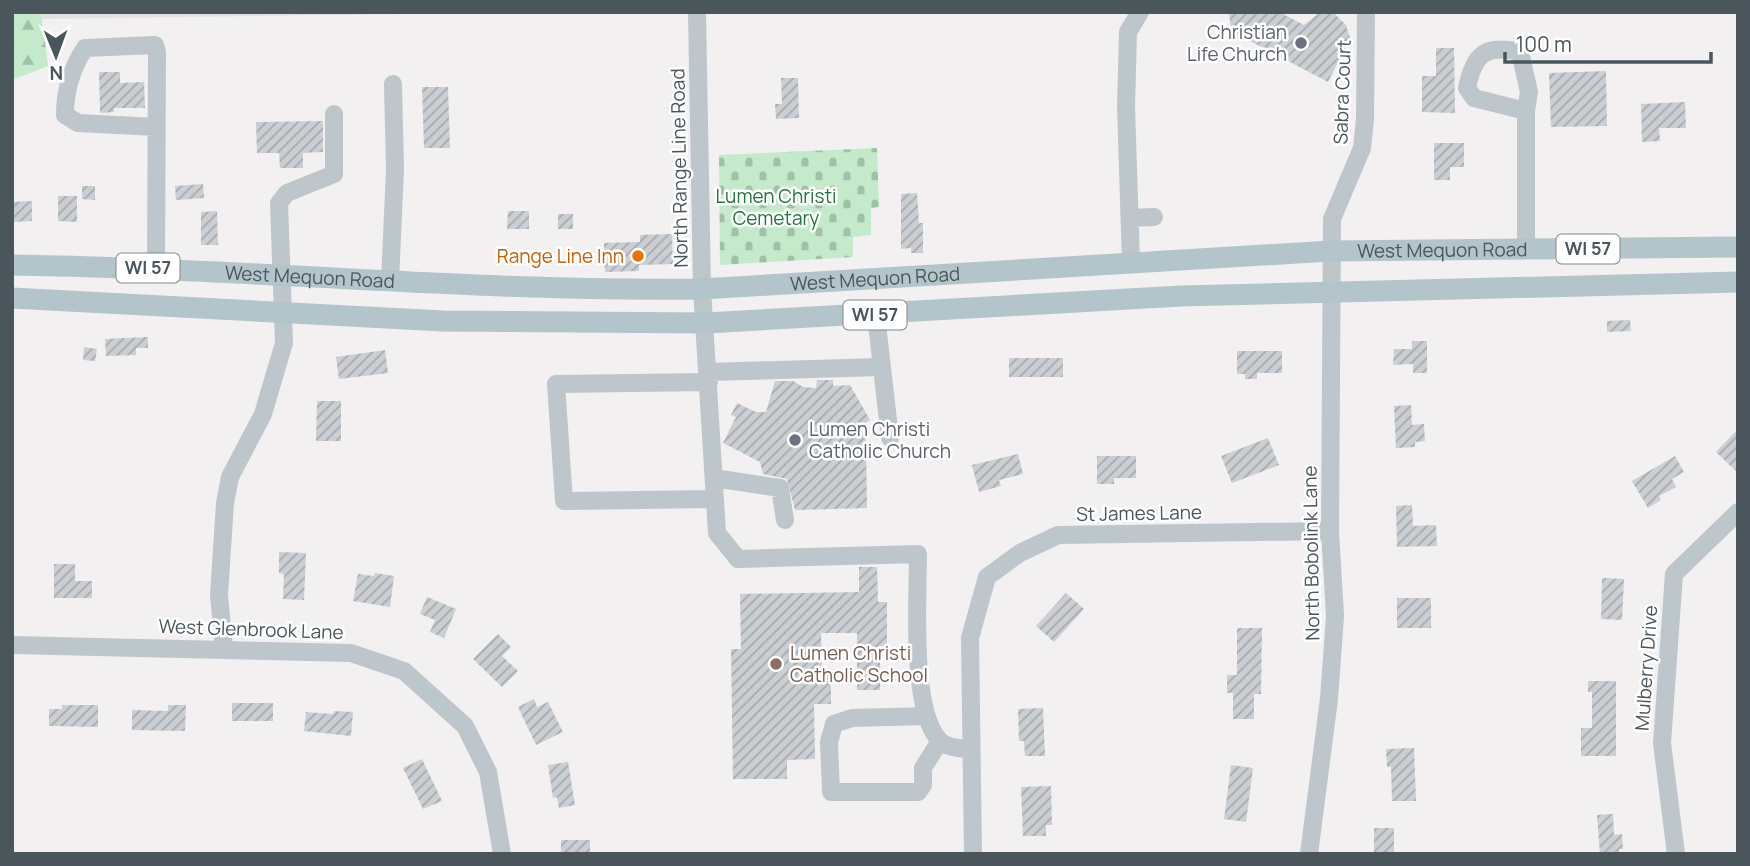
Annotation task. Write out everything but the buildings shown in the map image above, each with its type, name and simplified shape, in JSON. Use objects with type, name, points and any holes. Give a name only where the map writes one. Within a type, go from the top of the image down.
[{"type":"main road","name":"West Mequon Road","points":[[12,265],[156,268],[390,282],[614,290],[702,289],[1331,251],[1738,247]]},
{"type":"main road","name":"West Mequon Road","points":[[12,298],[284,310],[492,323],[706,323],[1154,297],[1738,282]]},
{"type":"street","name":"North Range Line Road","points":[[697,12],[702,289],[717,533],[738,559],[918,554],[920,681],[926,716]]},
{"type":"street","points":[[1131,261],[1126,107],[1128,32],[1140,12]]},
{"type":"street","name":"Sabra Court","points":[[1331,251],[1332,219],[1362,148],[1365,119],[1366,12]]},
{"type":"street","points":[[156,127],[78,123],[65,115],[65,98],[73,65],[85,48],[155,45],[156,127],[156,268]]},
{"type":"street","points":[[390,282],[395,169],[393,84]]},
{"type":"street","points":[[1526,111],[1527,249]]},
{"type":"street","points":[[224,648],[219,595],[225,503],[230,477],[263,414],[277,375],[284,343],[279,204],[287,193],[334,174],[334,114]]},
{"type":"street","points":[[1130,218],[1154,217]]},
{"type":"street","name":"North Bobolink Lane","points":[[1309,854],[1329,699],[1334,630],[1331,531],[1331,251]]},
{"type":"street","points":[[876,315],[890,438]]},
{"type":"street","points":[[716,499],[564,501],[556,384],[880,367]]},
{"type":"street","points":[[714,478],[780,488],[785,520]]},
{"type":"street","name":"Mulberry Drive","points":[[1676,854],[1662,743],[1674,574],[1738,512]]},
{"type":"street","name":"St James Lane","points":[[973,854],[970,638],[987,577],[1020,553],[1058,536],[1331,531]]},
{"type":"street","name":"West Glenbrook Lane","points":[[12,646],[224,648],[351,653],[404,671],[465,726],[488,772],[502,854]]},
{"type":"street","points":[[940,741],[923,768],[923,785],[918,792],[831,792],[829,742],[834,724],[852,718],[926,716],[945,745],[971,750]]},
{"type":"shaded area","points":[[41,12],[410,12],[410,14],[41,19]]},
{"type":"green space","points":[[12,12],[41,12],[48,66],[12,80]]},
{"type":"green space","name":"Lumen Christi Cemetary","points":[[877,148],[879,207],[871,208],[871,235],[853,237],[853,257],[720,265],[719,155]]},
{"type":"place","name":"Christian Life Church","points":[[1301,43]]},
{"type":"place","name":"Range Line Inn","points":[[638,256]]},
{"type":"place","name":"Lumen Christi Catholic Church","points":[[795,440]]},
{"type":"place","name":"Lumen Christi Catholic School","points":[[776,664]]}]
